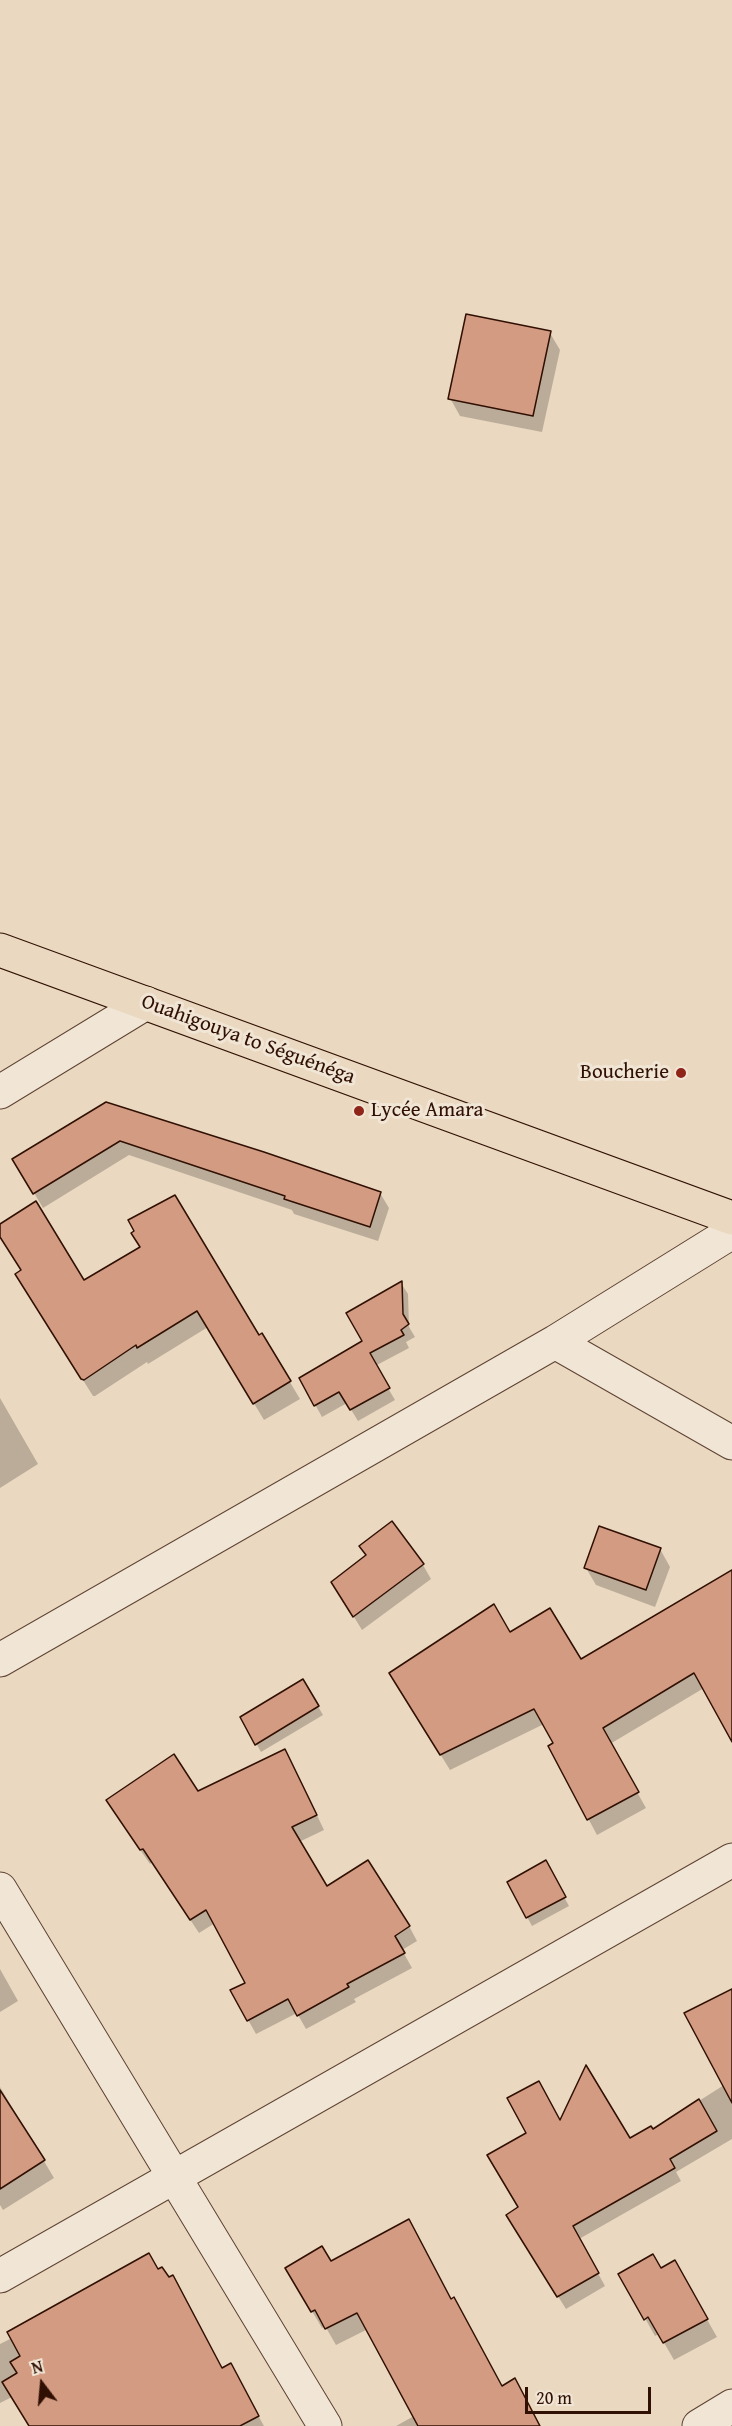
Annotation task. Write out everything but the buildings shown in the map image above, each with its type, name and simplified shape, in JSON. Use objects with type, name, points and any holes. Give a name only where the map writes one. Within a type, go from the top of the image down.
[{"type":"main road","name":"Ouahigouya to Séguénéga","points":[[0,950],[732,1218]]},
{"type":"street","points":[[0,1092],[146,1003]]},
{"type":"street","points":[[0,1660],[555,1342],[732,1232]]},
{"type":"street","points":[[555,1342],[732,1443]]},
{"type":"street","points":[[0,2276],[732,1860]]},
{"type":"street","points":[[0,1889],[325,2426]]},
{"type":"street","points":[[699,2426],[732,2406]]},
{"type":"place","name":"Boucherie","points":[[681,1073]]},
{"type":"place","name":"Lycée Amara","points":[[359,1111]]}]
